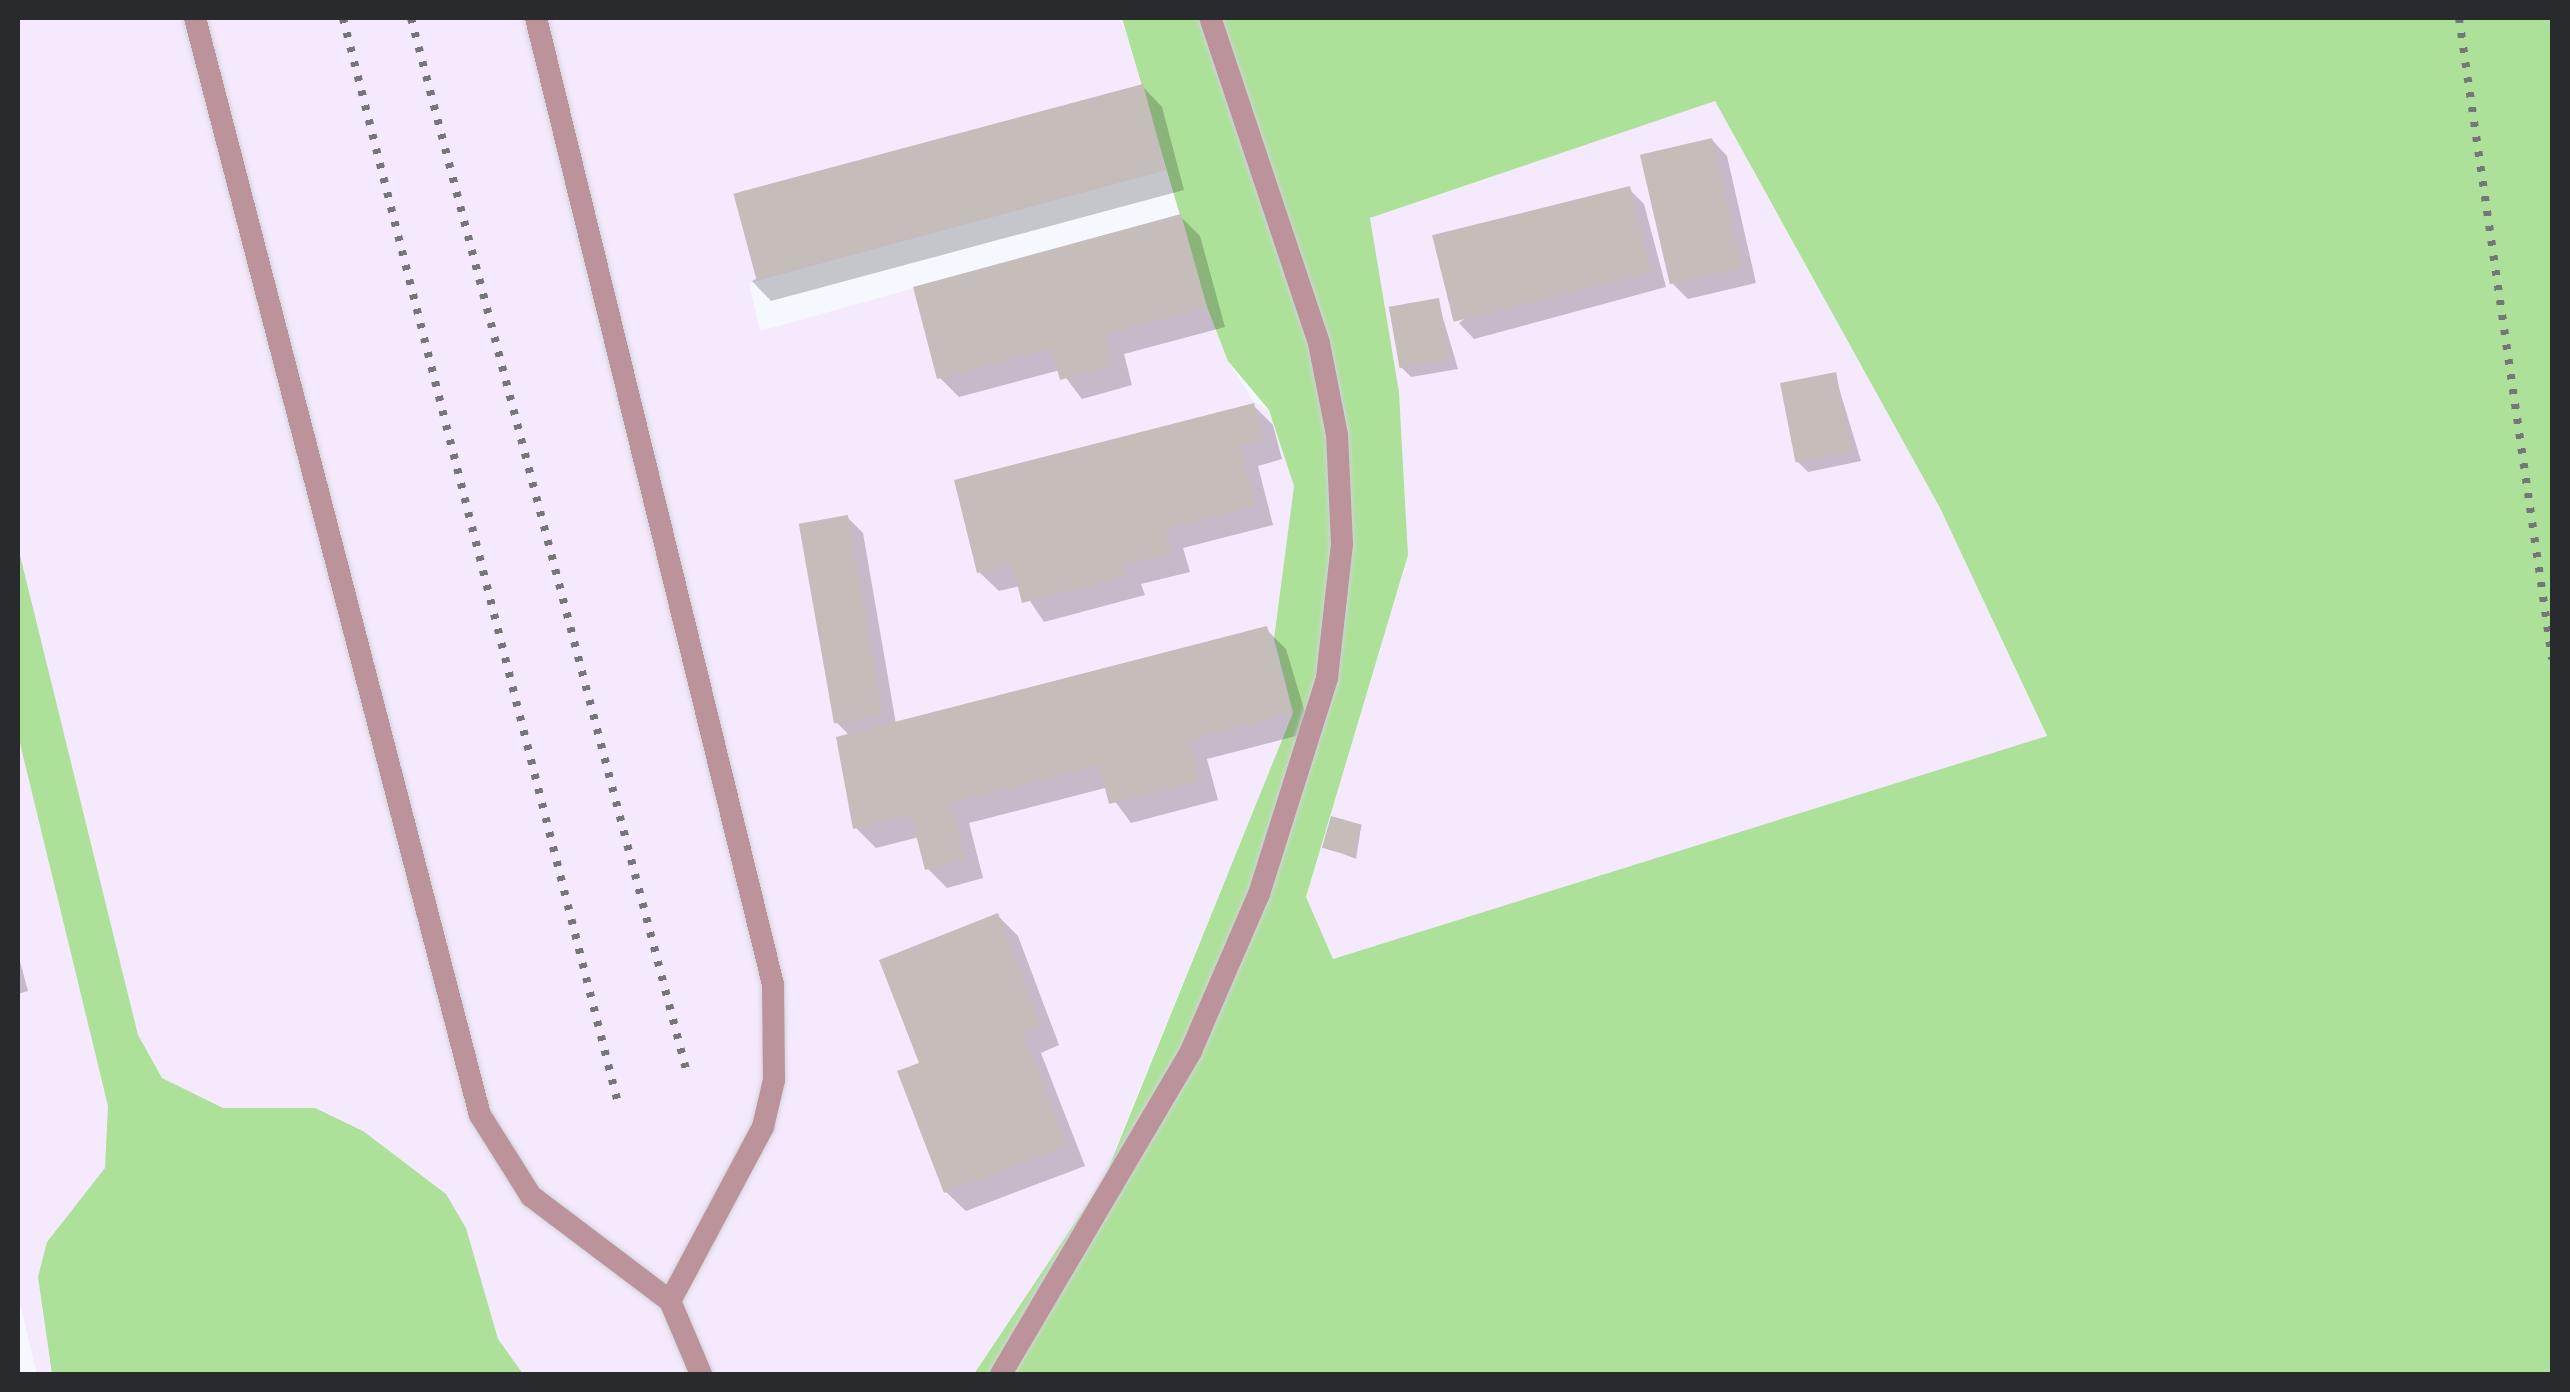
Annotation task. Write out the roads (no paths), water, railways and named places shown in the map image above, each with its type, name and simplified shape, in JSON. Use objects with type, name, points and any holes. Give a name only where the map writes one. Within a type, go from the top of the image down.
[{"type":"lane","points":[[195,18],[480,1114],[500,1159],[544,1210],[670,1301],[701,1374]]},
{"type":"lane","points":[[536,18],[772,984],[774,1080],[763,1127],[670,1301]]},
{"type":"lane","points":[[1001,1374],[1191,1051],[1259,894],[1327,678],[1342,544],[1337,435],[1319,344],[1210,18]]},
{"type":"railway","points":[[343,18],[619,1107]]},
{"type":"railway","points":[[411,18],[687,1073]]},
{"type":"railway","points":[[2459,18],[2552,659]]}]
